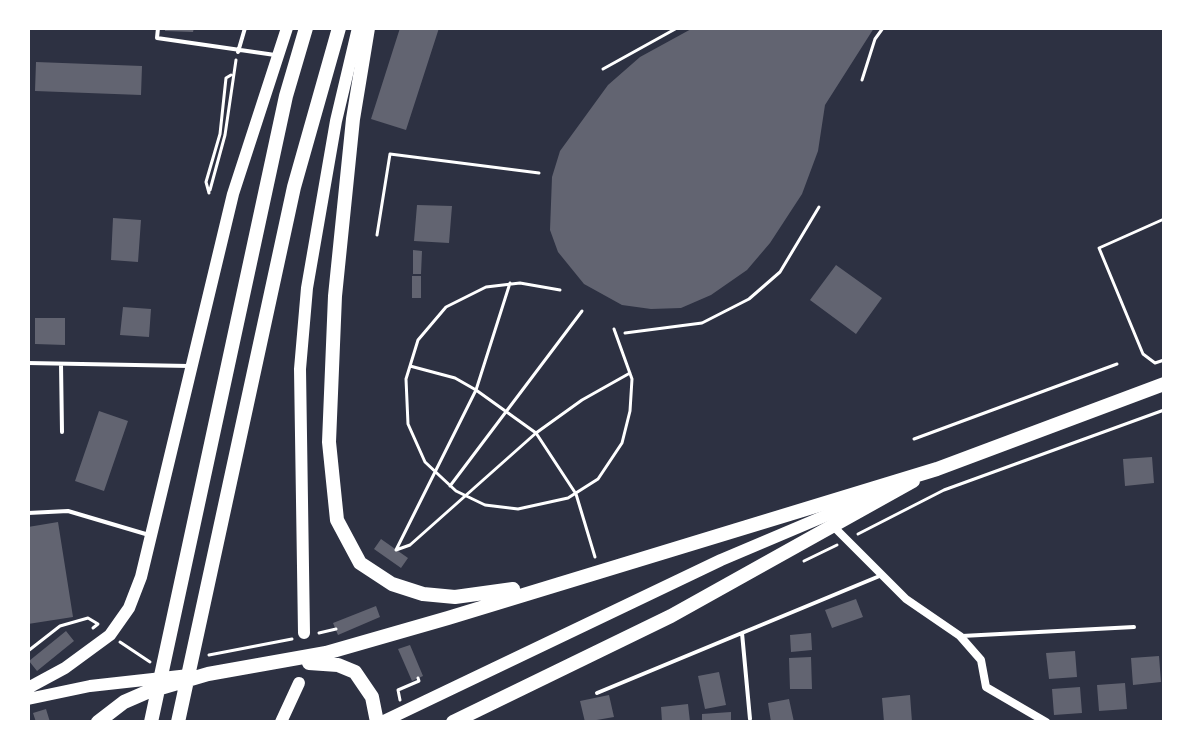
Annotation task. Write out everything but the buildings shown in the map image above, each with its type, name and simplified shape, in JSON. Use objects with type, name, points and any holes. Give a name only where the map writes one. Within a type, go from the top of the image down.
[{"type":"main road","points":[[28,688],[65,668],[110,635],[129,608],[151,536],[189,366],[233,194],[287,28]]},
{"type":"main road","points":[[151,722],[286,96],[306,28]]},
{"type":"main road","points":[[178,722],[294,187],[339,28]]},
{"type":"main road","points":[[304,633],[300,369],[305,315],[336,121],[358,28]]},
{"type":"main road","points":[[368,28],[353,119],[334,309],[329,442],[337,520],[360,563],[392,584],[423,594],[455,597],[485,595],[584,575]]},
{"type":"main road","points":[[278,663],[325,663],[355,672],[364,682],[378,717],[721,560],[937,469],[1164,384]]},
{"type":"main road","points":[[28,699],[90,686],[208,674],[326,653],[937,469]]},
{"type":"main road","points":[[453,722],[671,616],[937,469]]},
{"type":"main road","points":[[98,722],[124,702],[208,674]]},
{"type":"main road","points":[[281,722],[299,683]]},
{"type":"street","points":[[833,526],[906,599],[960,636],[981,660],[986,687],[1046,722]]},
{"type":"lane","points":[[158,28],[157,38],[238,52],[276,55]]},
{"type":"lane","points":[[238,52],[245,28]]},
{"type":"lane","points":[[28,363],[189,366]]},
{"type":"lane","points":[[61,364],[62,432]]},
{"type":"lane","points":[[28,513],[68,511],[151,536]]},
{"type":"lane","points":[[597,693],[882,575]]},
{"type":"lane","points":[[960,636],[1134,627]]},
{"type":"lane","points":[[742,633],[750,719]]},
{"type":"path","points":[[603,69],[677,28]]},
{"type":"path","points":[[862,80],[875,39],[883,28]]},
{"type":"path","points":[[209,191],[225,135],[231,75],[238,52]]},
{"type":"path","points":[[377,235],[390,154],[539,173]]},
{"type":"path","points":[[625,333],[702,323],[749,299],[780,272],[819,207]]},
{"type":"path","points":[[1164,219],[1099,248],[1143,354],[1155,363],[1164,360]]},
{"type":"path","points":[[560,290],[510,283],[472,291],[446,307],[425,329],[408,366],[405,394],[408,424],[418,450],[436,475],[450,486],[485,505],[518,509],[551,504],[576,494],[607,469],[622,443],[630,411],[630,373],[614,329]]},
{"type":"path","points":[[510,283],[476,390],[396,550],[410,545],[536,433],[582,400],[630,373]]},
{"type":"path","points":[[450,486],[582,311]]},
{"type":"path","points":[[914,439],[1117,364]]},
{"type":"path","points":[[408,366],[455,378],[508,409],[536,433],[576,494],[595,557]]},
{"type":"path","points":[[803,561],[944,490],[1164,410]]},
{"type":"path","points":[[28,651],[60,626],[88,618],[98,624]]},
{"type":"path","points":[[203,656],[336,629]]},
{"type":"path","points":[[120,642],[148,663],[162,661]]},
{"type":"path","points":[[400,696],[398,690],[419,681],[418,678]]}]
